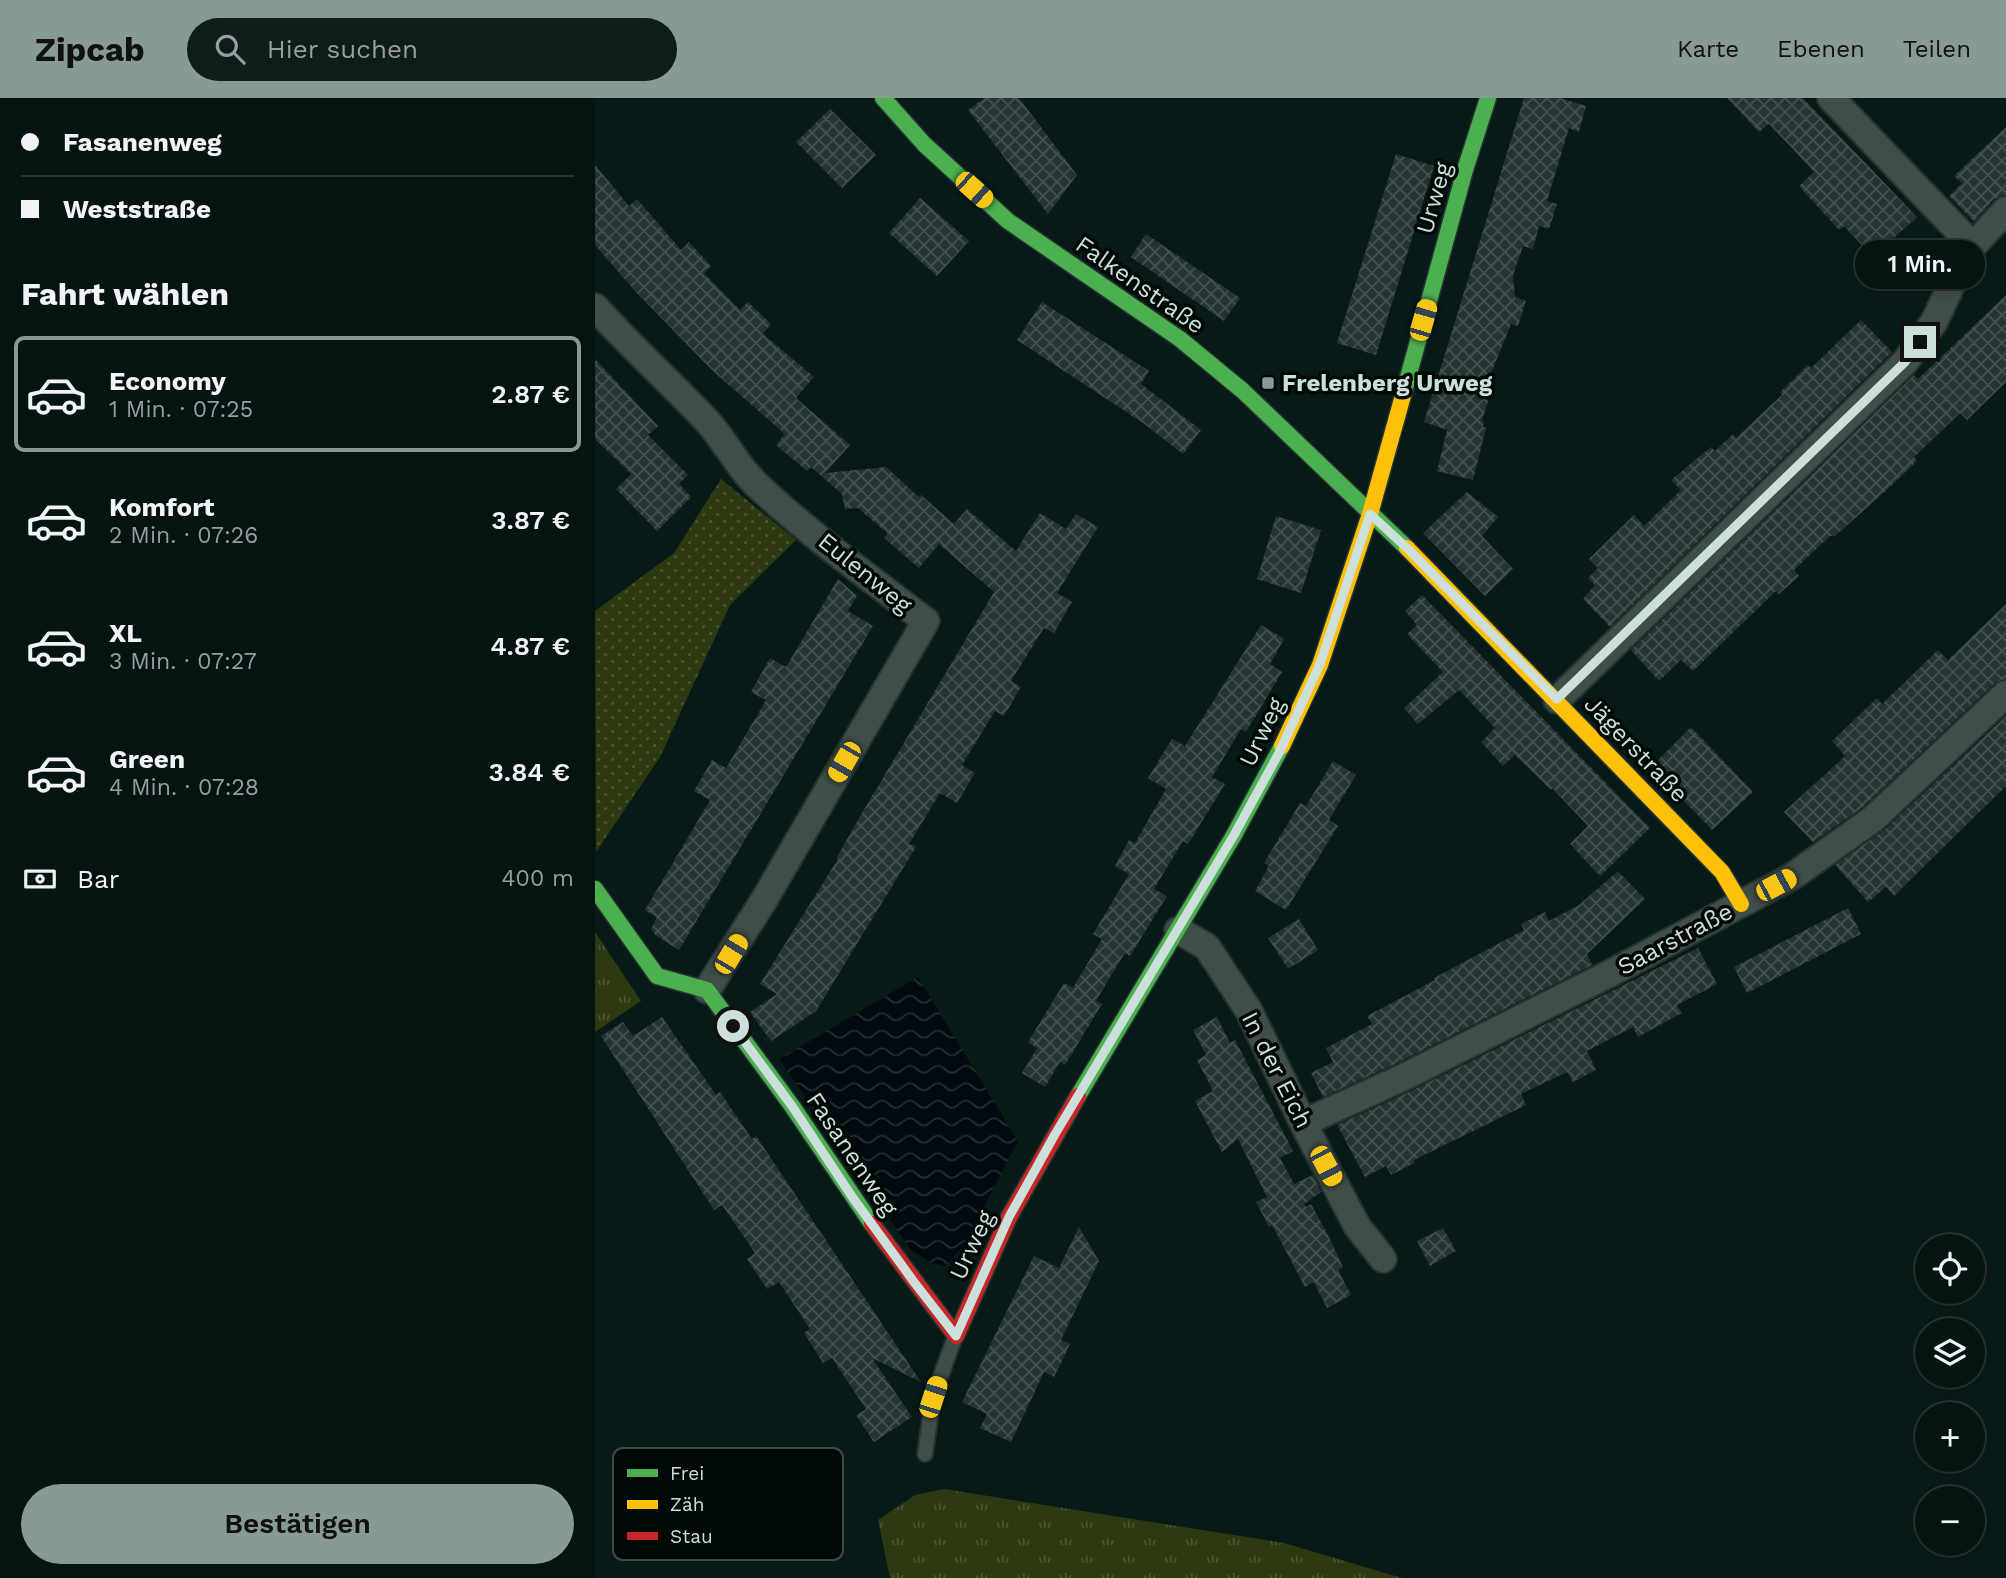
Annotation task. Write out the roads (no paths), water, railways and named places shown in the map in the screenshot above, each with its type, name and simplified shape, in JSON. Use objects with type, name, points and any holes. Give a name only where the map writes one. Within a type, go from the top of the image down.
[{"type":"street","name":"Falkenstraße","points":[[883,98],[925,144],[1008,221],[1200,355],[1243,391],[1370,514]]},
{"type":"street","name":"Urweg","points":[[956,1336],[1009,1217],[1279,753],[1320,664],[1370,514],[1465,170],[1488,98]]},
{"type":"street","points":[[1831,98],[1973,246]]},
{"type":"street","points":[[1557,699],[1905,362],[1934,322],[1963,261],[2006,210]]},
{"type":"street","name":"Eulenweg","points":[[595,307],[624,340],[709,424],[755,483],[855,567],[926,621],[757,911],[707,990]]},
{"type":"street","name":"Jägerstraße","points":[[1370,514],[1557,699],[1722,872],[1741,904]]},
{"type":"street","name":"Saarstraße","points":[[1304,1123],[1414,1072],[1611,973],[1793,876],[1873,819],[2006,694]]},
{"type":"street","points":[[595,889],[657,976],[707,990]]},
{"type":"street","name":"In der Eich","points":[[1178,930],[1207,947],[1249,1011],[1357,1226],[1383,1259]]},
{"type":"street","name":"Fasanenweg","points":[[707,990],[792,1106],[853,1198],[956,1336]]},
{"type":"lane","points":[[925,1454],[933,1397],[956,1336]]},
{"type":"water","points":[[918,977],[1018,1141],[965,1244],[946,1266],[931,1263],[911,1250],[779,1059]]},
{"type":"place","name":"Frelenberg Urweg","points":[[1268,383]]}]
